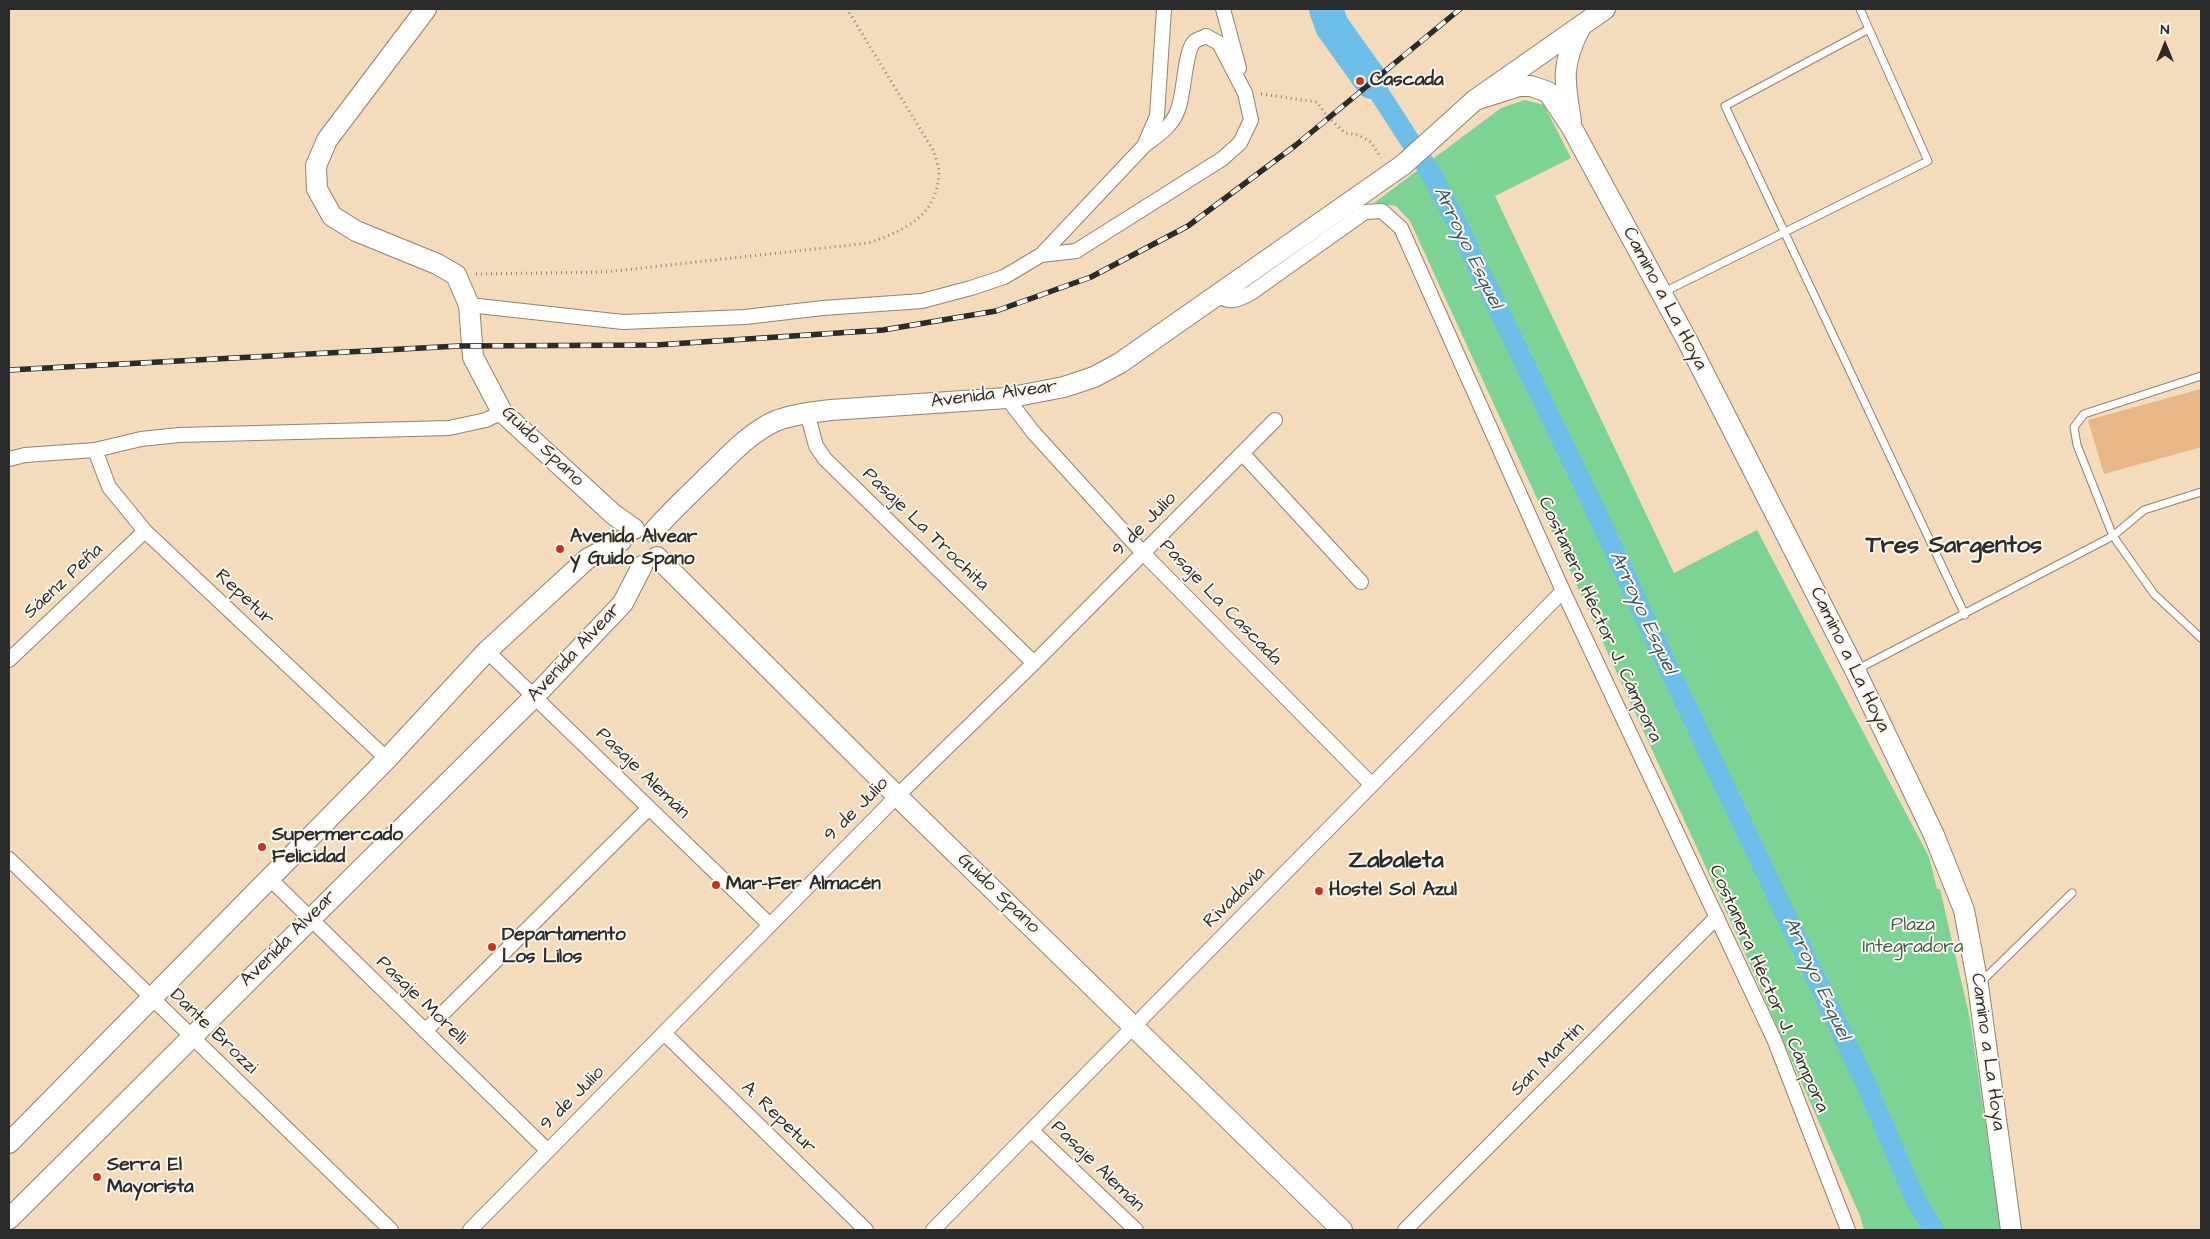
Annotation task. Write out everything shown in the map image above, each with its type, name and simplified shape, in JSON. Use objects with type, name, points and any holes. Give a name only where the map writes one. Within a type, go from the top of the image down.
[{"type":"street","points":[[426,9],[327,140],[316,166],[318,189],[332,216],[348,226],[437,264],[456,275],[470,305],[623,322],[745,317],[823,308],[922,301],[1004,277],[1041,255],[1144,146],[1168,127],[1178,112],[1185,82],[1187,53],[1194,42],[1206,36],[1219,43],[1245,93]]},
{"type":"street","points":[[1144,146],[1157,116],[1164,9]]},
{"type":"street","points":[[1041,255],[1076,251],[1222,159],[1240,142],[1251,120],[1223,9]]},
{"type":"street","name":"Camino a La Hoya","points":[[1397,169],[1475,100],[1605,9]]},
{"type":"street","name":"Camino a La Hoya","points":[[1572,128],[1565,85],[1566,66],[1570,47],[1583,23]]},
{"type":"street","name":"Camino a La Hoya","points":[[1475,100],[1519,86],[1531,86],[1548,92],[1572,128],[1661,293],[1855,670],[1934,835],[1964,910],[1978,985],[2012,1230]]},
{"type":"street","name":"Avenida Alvear","points":[[9,1143],[268,877],[387,759],[486,651],[588,559],[666,516],[740,445],[760,430],[778,420],[807,412],[1007,398],[1064,387],[1094,378],[1120,363],[1397,169]]},
{"type":"street","name":"Costanera Héctor J. Cámpora","points":[[1217,295],[1230,301],[1241,298],[1365,212],[1382,211],[1401,228],[1563,591],[1774,1039],[1848,1230]]},
{"type":"street","name":"Guido Spano","points":[[470,305],[473,357],[502,412],[633,534],[621,552],[623,557],[631,565],[649,562],[897,796],[1342,1230]]},
{"type":"street","name":"Pasaje La Cascada","points":[[1007,398],[1032,432],[1144,553],[1372,785]]},
{"type":"street","points":[[9,459],[25,455],[95,450],[141,439],[179,435],[449,428],[478,422],[502,412]]},
{"type":"street","name":"Pasaje La Trochita","points":[[807,412],[816,446],[825,459],[1034,663]]},
{"type":"street","name":"9 de Julio","points":[[470,1230],[897,796],[1034,663],[1275,420]]},
{"type":"street","name":"Repetur","points":[[95,450],[109,486],[145,532],[387,759]]},
{"type":"street","points":[[1242,453],[1361,582]]},
{"type":"street","name":"Sáenz Peña","points":[[9,660],[145,532]]},
{"type":"street","points":[[633,534],[659,544],[649,562]]},
{"type":"street","name":"Avenida Alvear","points":[[9,1219],[535,696],[623,603],[649,562]]},
{"type":"street","name":"Rivadavia","points":[[933,1230],[1563,591]]},
{"type":"street","name":"Pasaje Alemán","points":[[486,651],[535,696],[770,925]]},
{"type":"street","points":[[425,1030],[650,808]]},
{"type":"street","name":"Dante Brozzi","points":[[9,859],[190,1037],[392,1230]]},
{"type":"street","name":"Pasaje Morelli","points":[[268,877],[548,1151]]},
{"type":"street","name":"San Martín","points":[[1405,1230],[1717,917]]},
{"type":"street","name":"A. Repetur","points":[[664,1033],[866,1230]]},
{"type":"street","name":"Pasaje Alemán","points":[[1032,1131],[1136,1230]]},
{"type":"lane","points":[[1661,293],[1928,161],[1860,9]]},
{"type":"lane","points":[[1869,29],[1725,106],[1965,615]]},
{"type":"lane","points":[[2201,376],[2084,414],[2074,427],[2077,445],[2113,536],[2154,594],[2201,638]]},
{"type":"lane","points":[[1855,670],[1965,615],[2113,536],[2144,510],[2201,492]]},
{"type":"lane","points":[[1978,985],[2072,893]]},
{"type":"path","points":[[456,275],[606,272],[869,243],[904,230],[924,213],[934,195],[939,172],[933,150],[847,9]]},
{"type":"path","points":[[1245,93],[1317,102],[1326,115],[1345,133],[1358,135],[1371,142],[1397,169]]},
{"type":"green space","name":"Plaza Integradora","points":[[1525,100],[1544,105],[1571,158],[1495,196],[1674,573],[1757,530],[1929,857],[1937,889],[1940,889],[1970,1019],[2001,1230],[1864,1230],[1860,1216],[1740,942],[1410,221],[1396,206],[1374,203],[1501,108]]},
{"type":"building","points":[[2201,389],[2201,447],[2104,474],[2088,420]]},
{"type":"waterway","name":"Arroyo Esquel","points":[[1326,9],[1332,26],[1372,82]]},
{"type":"waterway","name":"Arroyo Esquel","points":[[1372,82],[1432,175],[1457,224],[1592,503],[1865,1082],[1916,1201],[1934,1230]]},
{"type":"railway","points":[[9,370],[459,346],[656,345],[883,330],[996,311],[1091,277],[1188,226],[1296,145],[1460,9]]},
{"type":"place","name":"Cascada","points":[[1360,81]]},
{"type":"place","name":"Avenida Alvear y Guido Spano","points":[[560,549]]},
{"type":"place","name":"Supermercado Felicidad","points":[[262,847]]},
{"type":"place","name":"Mar-Fer Almacén","points":[[716,885]]},
{"type":"place","name":"Hostel Sol Azul","points":[[1319,891]]},
{"type":"place","name":"Departamento Los Lilos","points":[[492,947]]},
{"type":"place","name":"Serra El Mayorista","points":[[97,1177]]},
{"type":"district","name":"Tres Sargentos","points":[[1954,547]]},
{"type":"district","name":"Zabaleta","points":[[1396,862]]}]
